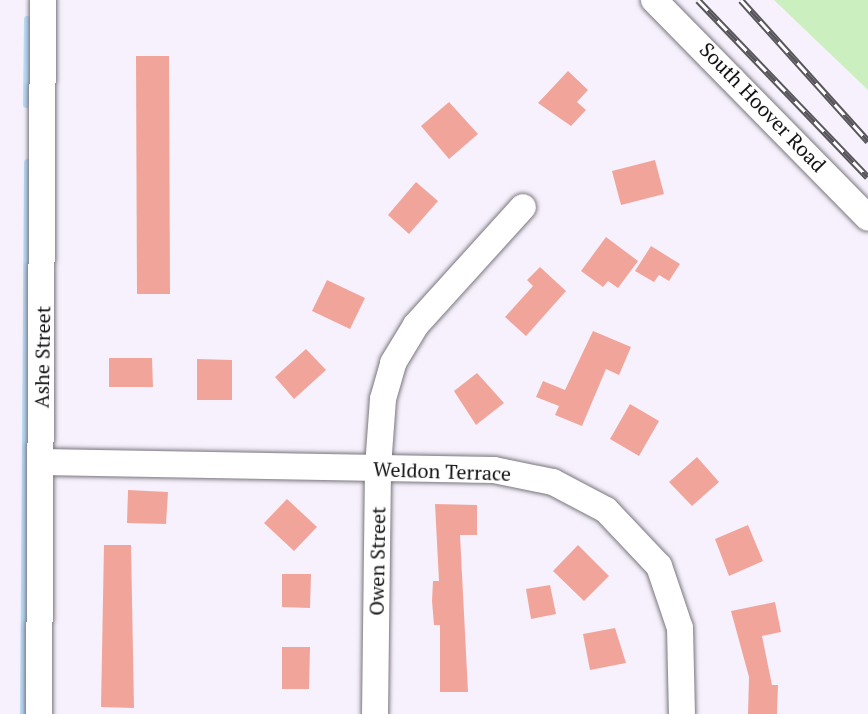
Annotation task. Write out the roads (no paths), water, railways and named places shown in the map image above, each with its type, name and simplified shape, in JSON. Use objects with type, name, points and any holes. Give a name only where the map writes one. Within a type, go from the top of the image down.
[{"type":"street","name":"Ashe Street","points":[[39,714],[43,0]]},
{"type":"street","name":"South Hoover Road","points":[[654,0],[868,218]]},
{"type":"street","name":"Owen Street","points":[[375,714],[378,467],[383,399],[400,347],[524,207]]},
{"type":"street","name":"Weldon Terrace","points":[[41,462],[378,467],[522,474],[578,492],[606,510],[644,546],[672,594],[680,628],[682,714]]},
{"type":"waterway","points":[[26,104],[27,19]]},
{"type":"waterway","points":[[23,714],[27,162]]},
{"type":"railway","points":[[698,0],[868,177]]},
{"type":"railway","points":[[741,0],[868,141]]}]
